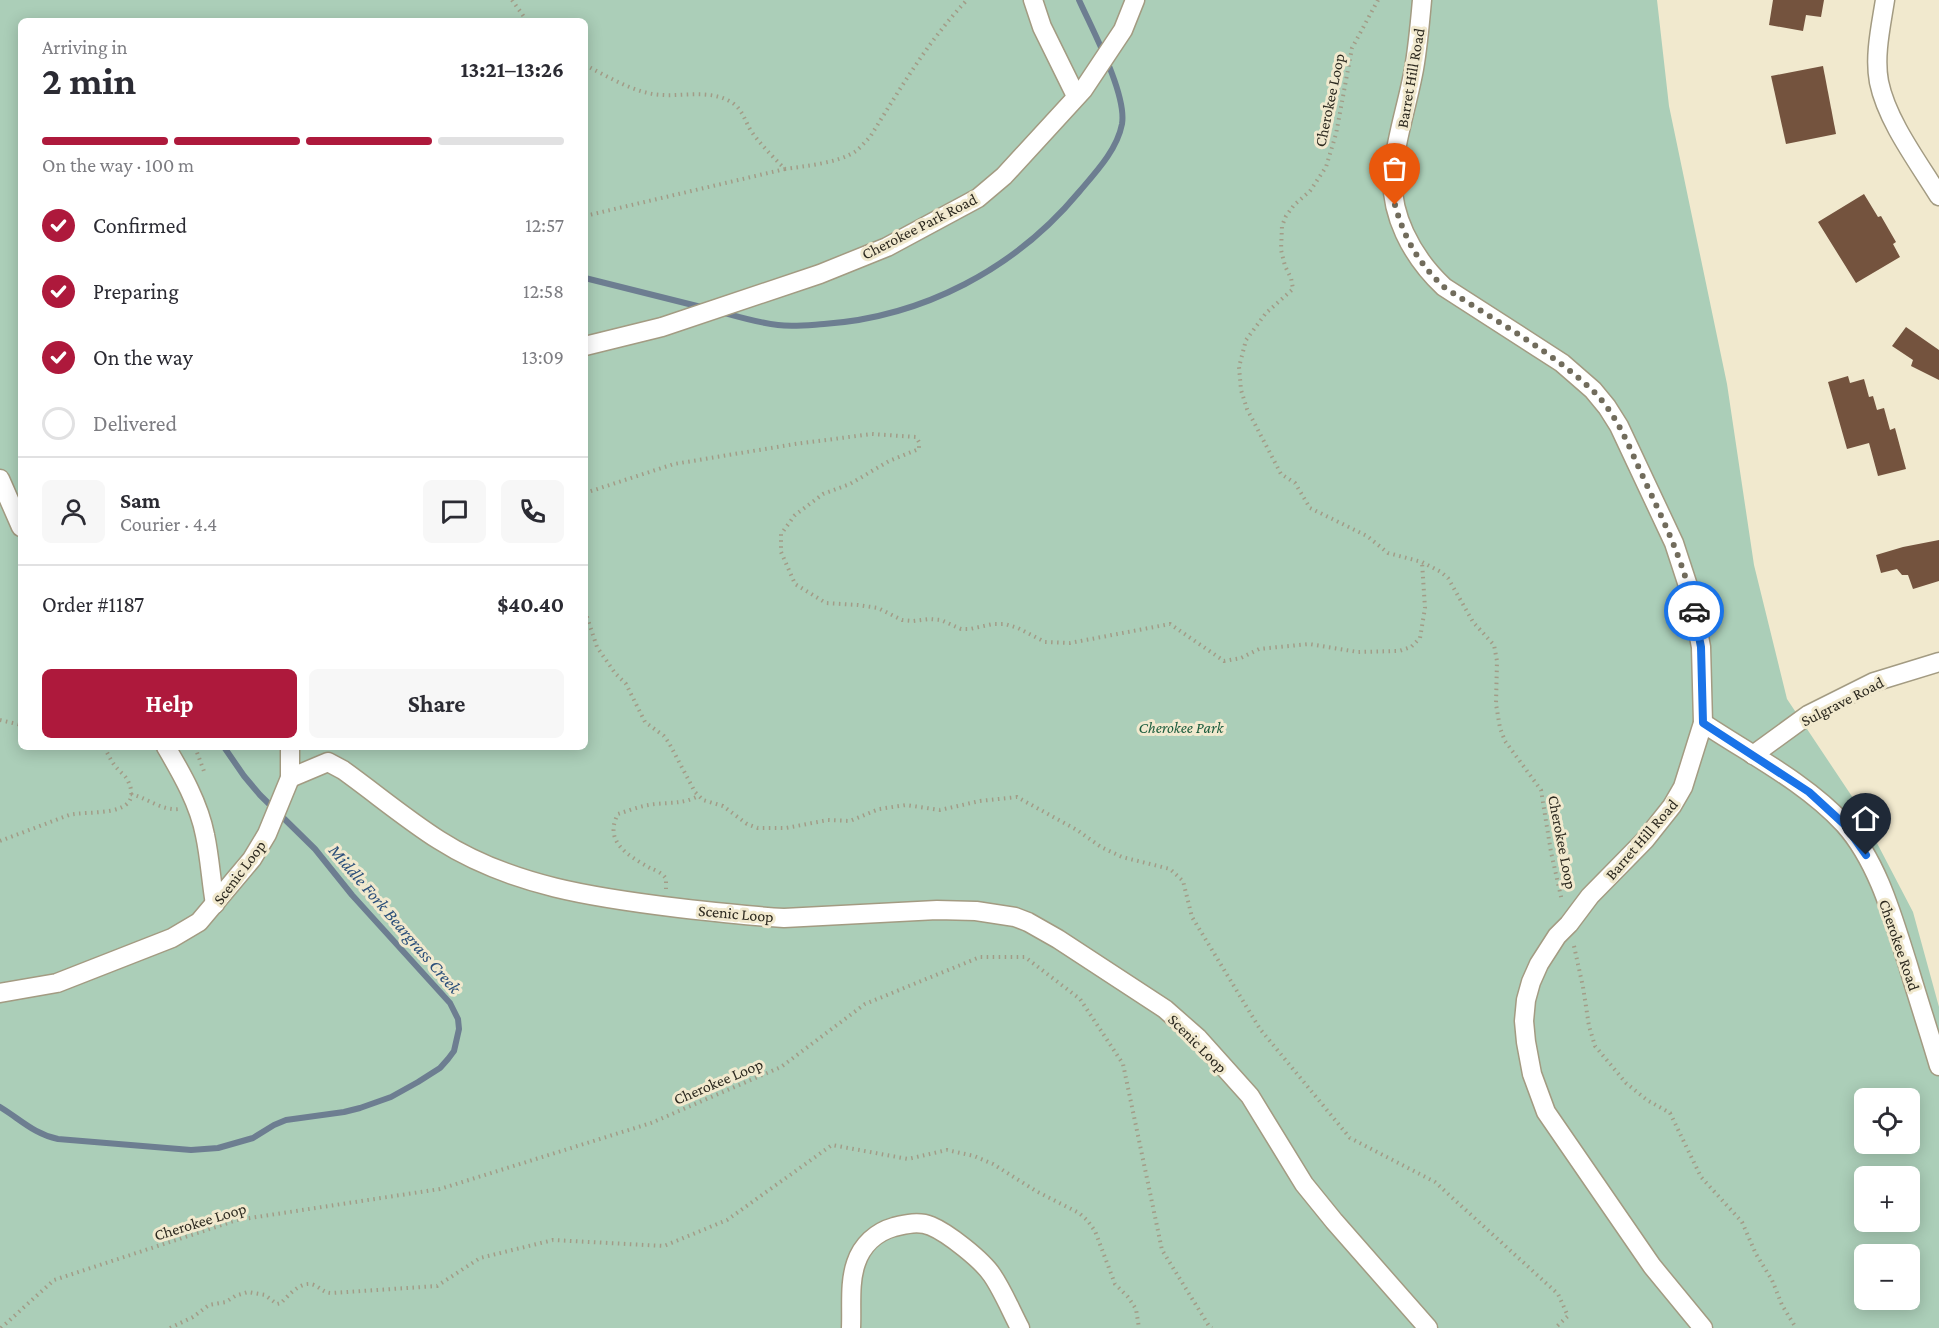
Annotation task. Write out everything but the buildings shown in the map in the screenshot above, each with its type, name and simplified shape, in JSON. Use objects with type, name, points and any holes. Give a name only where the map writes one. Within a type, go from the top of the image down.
[{"type":"street","points":[[1033,0],[1042,27],[1079,93]]},
{"type":"street","name":"Cherokee Park Road","points":[[588,345],[662,327],[820,274],[887,247],[978,198],[1004,176],[1079,93],[1123,30],[1135,0]]},
{"type":"street","name":"Barret Hill Road","points":[[1422,0],[1415,67],[1393,169],[1395,205],[1400,223],[1417,257],[1444,287],[1562,363],[1593,390],[1619,426],[1674,543],[1691,595],[1701,647],[1703,723],[1683,788],[1645,840],[1590,897],[1557,936],[1539,964],[1528,991],[1524,1021],[1532,1074],[1546,1112],[1652,1266],[1703,1328]]},
{"type":"street","points":[[1885,0],[1878,64],[1883,97],[1894,122],[1939,196]]},
{"type":"street","points":[[0,479],[18,520]]},
{"type":"street","name":"Sulgrave Road","points":[[1753,755],[1808,715],[1895,674],[1939,662]]},
{"type":"street","name":"Cherokee Road","points":[[1703,723],[1809,792],[1845,825],[1866,855],[1894,923],[1939,1066]]},
{"type":"street","points":[[168,750],[196,805],[205,834],[214,904]]},
{"type":"street","points":[[290,750],[290,778]]},
{"type":"street","name":"Scenic Loop","points":[[0,993],[57,983],[172,938],[199,922],[252,859],[267,834],[290,778],[326,754],[343,770],[440,841],[493,868],[559,890],[664,906],[759,917],[784,918],[937,910],[1015,917],[1028,922],[1058,939],[1165,1010],[1198,1038],[1250,1096],[1304,1184],[1428,1328]]},
{"type":"street","points":[[851,1328],[852,1284],[855,1265],[860,1254],[876,1235],[887,1229],[909,1224],[931,1226],[975,1256],[992,1274],[1020,1328]]},
{"type":"path","points":[[512,0],[526,18]]},
{"type":"path","points":[[588,215],[785,169],[838,159],[854,152],[870,137],[923,53],[967,0]]},
{"type":"path","name":"Cherokee Loop","points":[[1378,0],[1352,48],[1336,134],[1326,167],[1310,191],[1294,205],[1282,226],[1281,250],[1285,266],[1292,278],[1293,288],[1266,313],[1246,340],[1239,367],[1241,390],[1255,426],[1281,474],[1295,483],[1310,508],[1366,536],[1388,553],[1434,567],[1448,578],[1473,622],[1494,645],[1497,661],[1496,704],[1500,728],[1512,750],[1541,790],[1551,852],[1595,1046],[1626,1083],[1647,1100],[1670,1113],[1701,1177],[1742,1222],[1756,1254],[1796,1328]]},
{"type":"path","points":[[588,67],[628,87],[648,93],[714,96],[731,102],[742,112],[751,130],[763,146],[785,169]]},
{"type":"path","points":[[588,492],[674,464],[872,434],[916,437],[920,449],[889,461],[850,484],[823,494],[795,515],[781,534],[781,552],[795,584],[826,603],[878,608],[902,620],[941,620],[961,629],[1005,624],[1045,642],[1070,644],[1170,624],[1224,662],[1241,658],[1259,649],[1309,645],[1358,652],[1399,651],[1411,647],[1420,638],[1425,608],[1422,562]]},
{"type":"path","points":[[0,720],[18,724]]},
{"type":"path","points":[[0,841],[69,815],[80,812],[104,813],[118,810],[126,805],[131,794],[127,779],[111,761],[106,750]]},
{"type":"path","points":[[131,794],[171,809],[196,805]]},
{"type":"path","points":[[664,906],[666,879],[620,847],[614,837],[614,822],[618,814],[636,808],[656,804],[684,803],[699,796]]},
{"type":"path","name":"Cherokee Loop","points":[[2,1328],[54,1280],[237,1220],[440,1189],[651,1123],[781,1067],[865,1004],[980,957],[1025,957],[1080,999],[1123,1064],[1162,1250],[1212,1328]]},
{"type":"path","points":[[170,1328],[209,1305],[226,1302],[248,1292],[265,1295],[277,1304],[305,1284],[311,1284],[326,1293],[436,1286],[480,1258],[553,1240],[664,1246],[727,1220],[832,1145],[908,1159],[947,1150],[974,1156],[993,1164],[1079,1214],[1095,1231],[1111,1278],[1136,1309],[1139,1328]]},
{"type":"green space","name":"Cherokee Park","points":[[0,0],[1657,0],[1669,106],[1727,384],[1754,565],[1787,699],[1855,801],[1913,912],[1939,1007],[1939,1328],[0,1328]]},
{"type":"waterway","name":"Middle Fork Beargrass Creek","points":[[721,312],[771,324],[801,326],[861,319],[897,311],[965,284],[996,266],[1026,244],[1054,219],[1099,169],[1116,143],[1122,124],[1122,111],[1114,79],[1079,0]]},
{"type":"waterway","name":"Middle Fork Beargrass Creek","points":[[588,279],[705,308]]},
{"type":"waterway","name":"Middle Fork Beargrass Creek","points":[[0,1107],[34,1130],[58,1139],[191,1150],[218,1148],[253,1138],[286,1120],[344,1112],[391,1097],[440,1068],[454,1051],[459,1029],[458,1019],[450,1003],[352,895],[315,849],[260,795],[226,750]]},
{"type":"way so far","points":[[1395,205],[1400,223],[1417,257],[1429,273],[1444,287],[1475,308],[1562,363],[1593,390],[1607,407],[1619,426],[1674,543],[1694,611]]},
{"type":"route","points":[[1694,611],[1701,647],[1703,723],[1809,792],[1845,825],[1866,855]]}]
